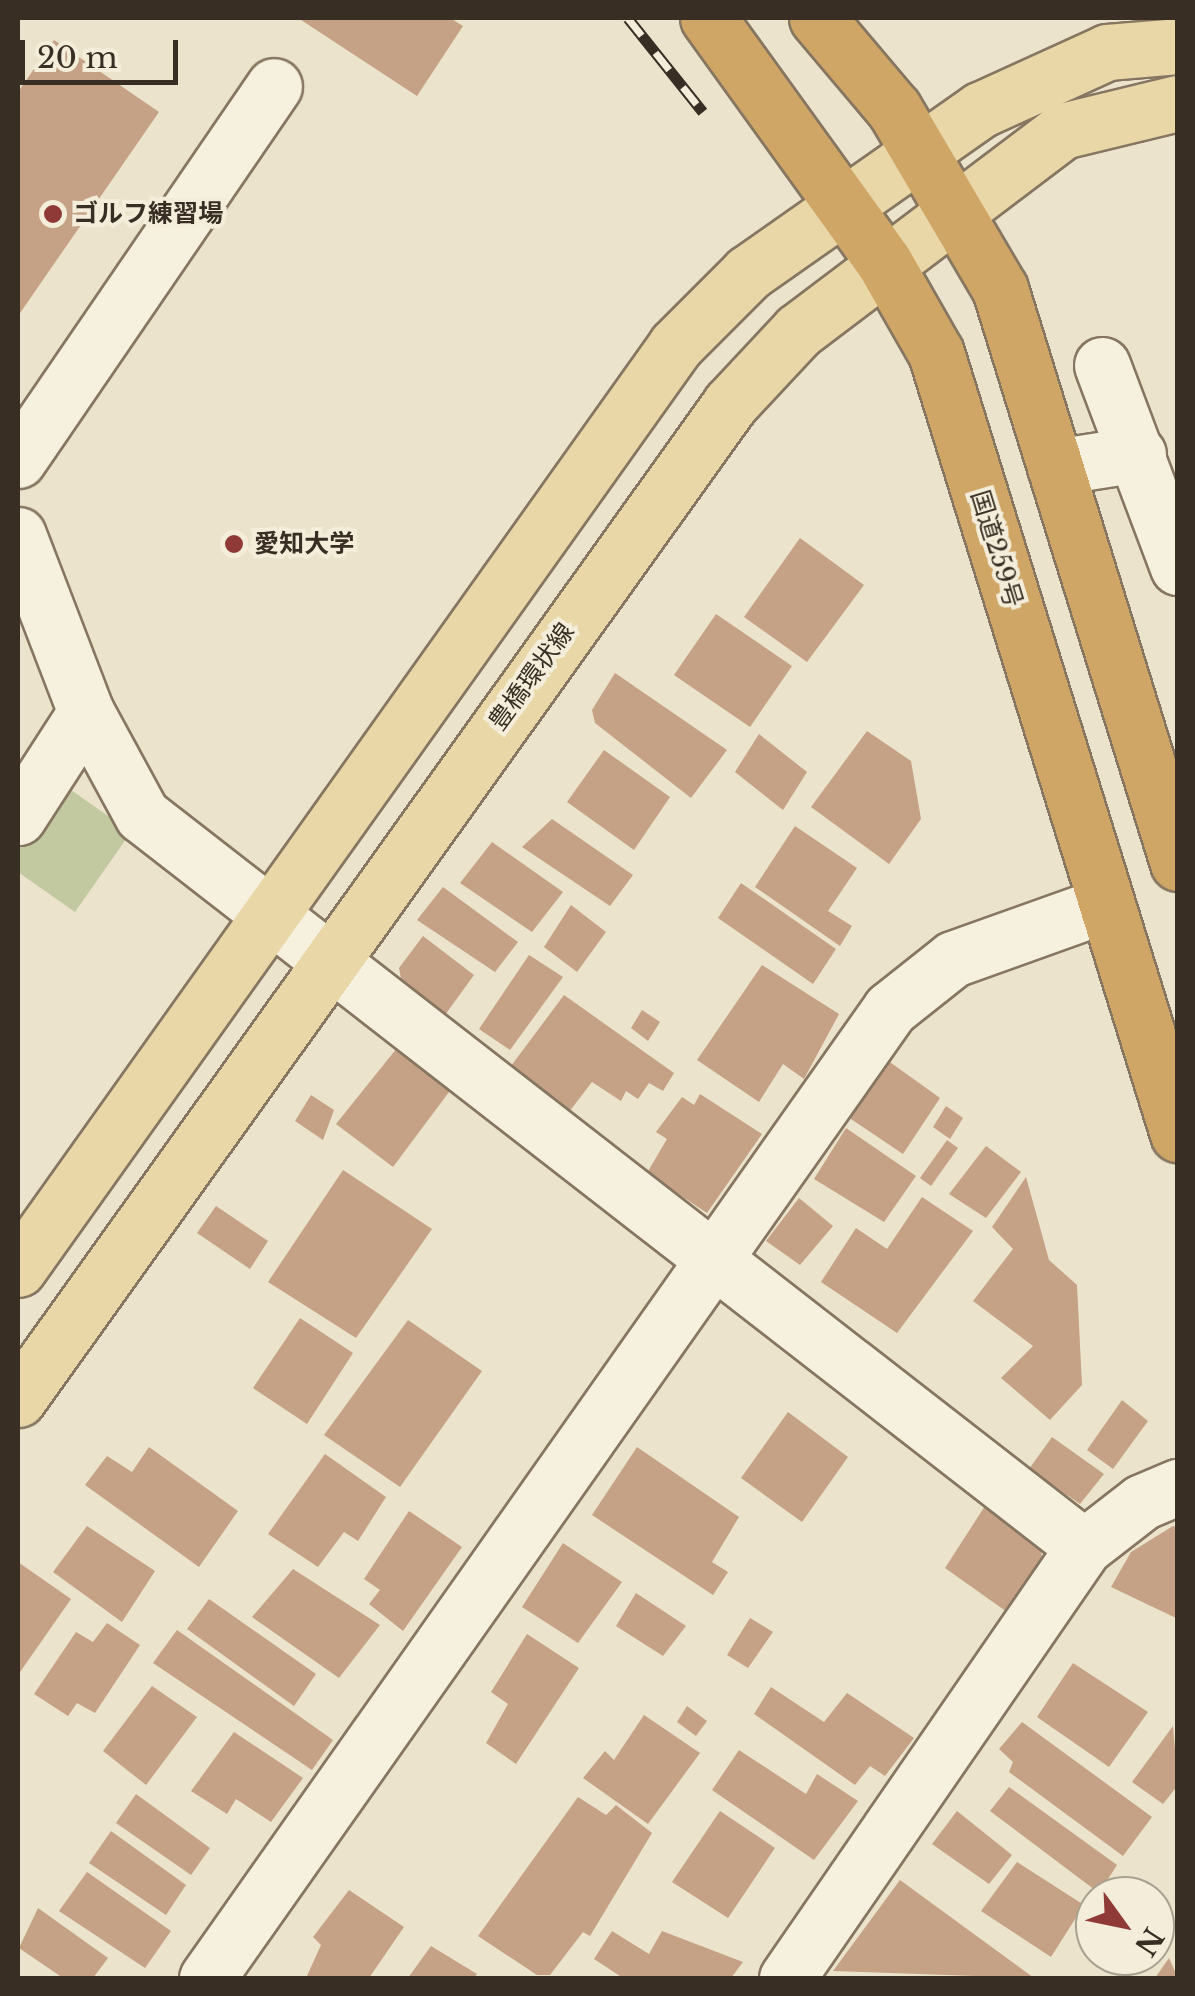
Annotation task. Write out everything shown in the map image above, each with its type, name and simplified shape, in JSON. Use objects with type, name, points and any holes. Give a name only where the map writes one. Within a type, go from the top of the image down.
[{"type":"highway","name":"国道259号","points":[[708,18],[884,262],[936,353],[1178,1134]]},
{"type":"highway","points":[[817,18],[922,153],[1000,289],[1178,863]]},
{"type":"main road","points":[[18,1268],[250,894],[676,345],[748,273],[843,202],[1030,81],[1107,52],[1178,46]]},
{"type":"main road","name":"豊橋環状線","points":[[18,1400],[326,960],[730,404],[798,331],[954,206],[1062,131],[1178,103]]},
{"type":"street","points":[[18,460],[274,86]]},
{"type":"street","points":[[1102,365],[1178,567]]},
{"type":"street","points":[[1055,467],[1138,454]]},
{"type":"street","points":[[18,535],[86,712],[142,816],[250,894],[326,960],[1084,1547]]},
{"type":"street","points":[[18,817],[86,712]]},
{"type":"street","points":[[207,1978],[916,981],[1104,905]]},
{"type":"street","points":[[787,1978],[1084,1547],[1142,1502],[1178,1488]]},
{"type":"green space","points":[[61,783],[131,832],[75,912],[18,872],[18,845]]},
{"type":"building","points":[[298,18],[450,18],[463,26],[417,96]]},
{"type":"building","name":"ゴルフ練習場","points":[[54,40],[159,112],[18,316],[18,92]]},
{"type":"building","points":[[800,538],[864,585],[807,662],[744,617]]},
{"type":"building","points":[[716,614],[792,666],[750,727],[674,675]]},
{"type":"building","points":[[615,673],[727,750],[691,798],[595,723],[592,710]]},
{"type":"building","points":[[867,731],[911,761],[921,819],[889,864],[811,807]]},
{"type":"building","points":[[759,734],[807,772],[783,810],[735,772]]},
{"type":"building","points":[[604,750],[670,797],[634,850],[567,802]]},
{"type":"building","points":[[552,819],[633,875],[610,906],[522,847]]},
{"type":"building","points":[[795,826],[857,868],[828,911],[852,926],[840,946],[755,887]]},
{"type":"building","points":[[492,842],[563,892],[532,932],[460,883]]},
{"type":"building","points":[[741,883],[836,949],[813,984],[718,918]]},
{"type":"building","points":[[443,887],[518,942],[495,972],[417,920]]},
{"type":"building","points":[[571,905],[606,932],[577,972],[544,947]]},
{"type":"building","points":[[423,936],[474,975],[445,1015],[402,984],[399,968]]},
{"type":"building","points":[[529,955],[563,977],[510,1050],[479,1029]]},
{"type":"building","points":[[762,965],[839,1014],[804,1079],[783,1064],[759,1102],[697,1060]]},
{"type":"building","points":[[564,995],[674,1073],[663,1091],[649,1083],[638,1099],[626,1091],[621,1101],[592,1082],[569,1112],[508,1070]]},
{"type":"building","points":[[642,1010],[660,1022],[648,1041],[631,1028]]},
{"type":"building","points":[[397,1048],[452,1088],[393,1167],[336,1124]]},
{"type":"building","points":[[887,1060],[940,1098],[903,1154],[848,1117]]},
{"type":"building","points":[[700,1094],[762,1134],[707,1213],[647,1173],[667,1139],[656,1132],[682,1097],[694,1105]]},
{"type":"building","points":[[311,1095],[334,1110],[323,1140],[295,1121]]},
{"type":"building","points":[[946,1106],[963,1118],[950,1139],[933,1127]]},
{"type":"building","points":[[846,1128],[916,1176],[884,1222],[814,1179]]},
{"type":"building","points":[[947,1140],[958,1148],[931,1186],[920,1178]]},
{"type":"building","points":[[986,1146],[1021,1172],[986,1218],[949,1194]]},
{"type":"building","points":[[343,1170],[432,1229],[356,1338],[268,1282]]},
{"type":"building","points":[[1026,1177],[1049,1260],[1077,1285],[1082,1385],[1050,1420],[1001,1378],[1033,1346],[973,1301],[1013,1249],[992,1227]]},
{"type":"building","points":[[922,1197],[973,1231],[897,1333],[821,1282],[856,1228],[887,1249]]},
{"type":"building","points":[[799,1198],[833,1226],[800,1265],[766,1241]]},
{"type":"building","points":[[216,1206],[268,1241],[250,1269],[197,1233]]},
{"type":"building","points":[[300,1318],[353,1353],[307,1424],[253,1388]]},
{"type":"building","points":[[408,1320],[482,1371],[400,1487],[324,1435]]},
{"type":"building","points":[[1122,1400],[1148,1421],[1113,1469],[1087,1450]]},
{"type":"building","points":[[788,1412],[848,1457],[802,1522],[741,1478]]},
{"type":"building","points":[[1052,1437],[1104,1474],[1080,1504],[1029,1469]]},
{"type":"building","points":[[149,1447],[238,1511],[199,1567],[85,1485],[107,1456],[132,1472]]},
{"type":"building","points":[[637,1447],[739,1517],[712,1562],[728,1572],[713,1595],[592,1515]]},
{"type":"building","points":[[325,1454],[386,1497],[358,1541],[344,1532],[318,1567],[268,1534]]},
{"type":"building","points":[[985,1506],[1040,1543],[1043,1564],[1007,1612],[945,1568]]},
{"type":"building","points":[[409,1511],[462,1547],[403,1631],[369,1604],[380,1590],[364,1579]]},
{"type":"building","points":[[87,1526],[155,1571],[122,1622],[53,1572]]},
{"type":"building","points":[[1173,1526],[1178,1528],[1178,1619],[1111,1587],[1131,1552]]},
{"type":"building","points":[[563,1543],[622,1582],[578,1643],[522,1607]]},
{"type":"building","points":[[18,1562],[71,1599],[18,1675]]},
{"type":"building","points":[[293,1569],[380,1625],[339,1678],[252,1617]]},
{"type":"building","points":[[636,1593],[686,1626],[663,1656],[616,1626]]},
{"type":"building","points":[[209,1599],[316,1674],[294,1706],[187,1629]]},
{"type":"building","points":[[750,1618],[773,1632],[748,1668],[727,1655]]},
{"type":"building","points":[[107,1623],[140,1645],[95,1713],[77,1703],[68,1716],[34,1694],[76,1632],[93,1642]]},
{"type":"building","points":[[177,1630],[333,1740],[312,1770],[153,1663]]},
{"type":"building","points":[[527,1634],[579,1668],[516,1764],[486,1743],[508,1704],[491,1692]]},
{"type":"building","points":[[1073,1663],[1148,1712],[1109,1767],[1037,1717]]},
{"type":"building","points":[[152,1686],[197,1717],[146,1785],[103,1751]]},
{"type":"building","points":[[771,1687],[824,1722],[847,1693],[914,1738],[885,1776],[870,1766],[855,1785],[754,1714]]},
{"type":"building","points":[[687,1706],[707,1721],[696,1736],[677,1722]]},
{"type":"building","points":[[644,1715],[700,1753],[648,1824],[583,1778],[605,1751],[614,1760]]},
{"type":"building","points":[[1022,1722],[1152,1817],[1123,1856],[1009,1772],[1013,1762],[999,1749]]},
{"type":"building","points":[[1173,1726],[1178,1785],[1163,1804],[1132,1782]]},
{"type":"building","points":[[234,1732],[303,1778],[271,1822],[236,1799],[227,1814],[191,1791]]},
{"type":"building","points":[[739,1750],[806,1794],[817,1774],[858,1801],[814,1860],[712,1790]]},
{"type":"building","points":[[1009,1787],[1117,1865],[1110,1876],[1076,1876],[990,1811]]},
{"type":"building","points":[[136,1794],[210,1848],[191,1875],[116,1823]]},
{"type":"building","points":[[578,1797],[606,1815],[616,1805],[652,1833],[590,1936],[583,1932],[550,1975],[537,1975],[478,1936]]},
{"type":"building","points":[[720,1811],[775,1848],[728,1918],[672,1882]]},
{"type":"building","points":[[957,1811],[1012,1855],[989,1884],[932,1844]]},
{"type":"building","points":[[111,1831],[186,1885],[166,1915],[89,1863]]},
{"type":"building","points":[[1017,1862],[1075,1899],[1075,1919],[1051,1957],[981,1911]]},
{"type":"building","points":[[87,1872],[171,1931],[145,1968],[59,1911]]},
{"type":"building","points":[[900,1880],[1034,1978],[833,1971]]},
{"type":"building","points":[[349,1890],[404,1927],[369,1978],[306,1978],[321,1945],[313,1937]]},
{"type":"building","points":[[38,1908],[108,1958],[93,1978],[63,1978],[19,1948]]},
{"type":"building","points":[[612,1931],[649,1954],[662,1931],[743,1962],[731,1978],[623,1978],[594,1959]]},
{"type":"building","points":[[431,1946],[477,1974],[474,1978],[408,1978]]},
{"type":"railway","points":[[628,18],[703,112]]},
{"type":"place","name":"ゴルフ練習場","points":[[53,214]]},
{"type":"place","name":"愛知大学","points":[[234,544]]}]
